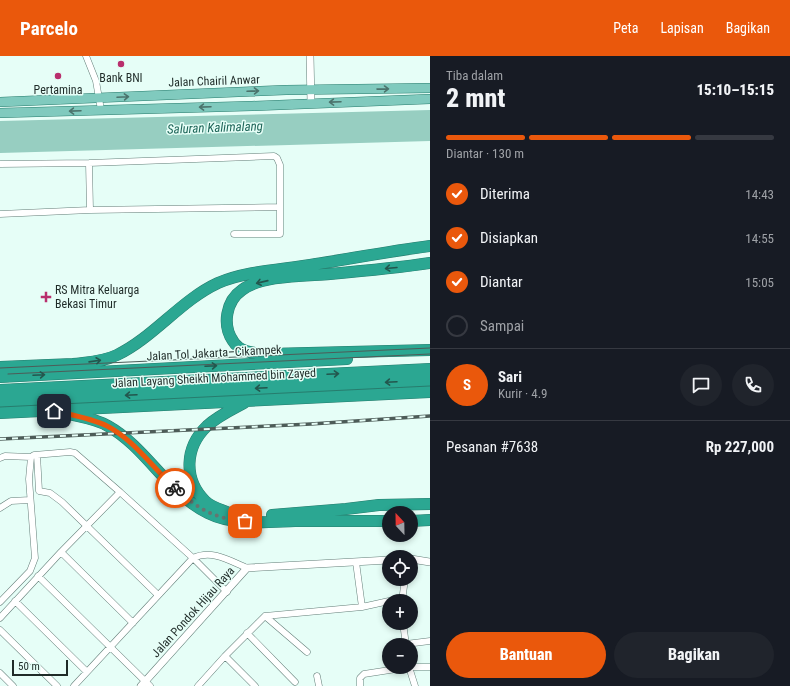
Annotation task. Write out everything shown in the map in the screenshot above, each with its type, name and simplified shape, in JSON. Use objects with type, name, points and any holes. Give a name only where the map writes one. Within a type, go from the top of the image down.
[{"type":"highway","points":[[0,367],[101,361],[118,355],[141,340],[197,296],[218,284],[236,277],[260,271],[315,265],[430,246]]},
{"type":"highway","points":[[430,263],[402,267],[277,278],[256,283],[242,289],[232,298],[229,305],[227,320],[230,338],[236,346],[244,351],[254,353],[268,354],[430,350]]},
{"type":"highway","name":"Jalan Tol Jakarta–Cikampek","points":[[0,377],[430,355]]},
{"type":"highway","name":"Jalan Layang Sheikh Mohammed bin Zayed","points":[[0,390],[430,369]]},
{"type":"highway","name":"Jalan Layang Sheikh Mohammed bin Zayed","points":[[0,401],[430,380]]},
{"type":"highway","points":[[0,413],[430,392]]},
{"type":"highway","points":[[246,402],[206,427],[197,438],[190,454],[189,463],[191,477],[196,489],[205,501],[214,507],[230,513],[262,515],[346,510],[379,505],[430,504]]},
{"type":"highway","points":[[54,411],[79,416],[108,426],[142,454],[184,497],[208,513],[220,518],[263,522],[382,521]]},
{"type":"highway","points":[[418,520],[430,520]]},
{"type":"main road","name":"Jalan Chairil Anwar","points":[[0,102],[311,90],[430,88]]},
{"type":"main road","points":[[0,113],[252,106],[311,102],[430,99]]},
{"type":"street","points":[[86,56],[96,81],[101,110]]},
{"type":"street","points":[[310,56],[311,102]]},
{"type":"street","points":[[0,164],[89,163],[274,156],[278,159],[280,165],[280,234],[234,234]]},
{"type":"street","points":[[89,163],[90,210]]},
{"type":"street","points":[[0,214],[90,210],[280,207]]},
{"type":"street","points":[[0,458],[5,456],[31,457],[37,454],[75,453],[193,558],[227,592]]},
{"type":"street","points":[[37,454],[39,491],[50,493],[55,497],[158,595]]},
{"type":"street","points":[[0,602],[28,573],[34,562],[36,554],[30,500],[29,473],[31,457]]},
{"type":"street","points":[[0,618],[86,525],[120,492]]},
{"type":"street","points":[[0,508],[11,501],[30,500]]},
{"type":"street","points":[[61,552],[133,623]]},
{"type":"street","points":[[74,686],[193,558],[200,555],[210,554],[247,568]]},
{"type":"street","name":"Jalan Pondok Hijau Raya","points":[[145,685],[247,568],[382,560]]},
{"type":"street","points":[[418,560],[430,562]]},
{"type":"street","points":[[356,562],[362,607]]},
{"type":"street","points":[[38,576],[110,647],[145,685]]},
{"type":"street","points":[[15,601],[87,672]]},
{"type":"street","points":[[201,685],[225,656],[265,616],[362,607],[382,603]]},
{"type":"street","points":[[265,616],[307,652]]},
{"type":"street","points":[[0,630],[57,686]]},
{"type":"street","points":[[247,633],[295,682]]},
{"type":"street","points":[[418,642],[430,641]]},
{"type":"street","points":[[225,656],[255,686]]},
{"type":"street","points":[[418,667],[430,667]]},
{"type":"street","points":[[360,686],[360,678],[364,674],[382,671]]},
{"type":"street","points":[[0,673],[13,686]]},
{"type":"street","points":[[411,674],[415,686]]},
{"type":"street","points":[[317,676],[319,686]]},
{"type":"water","name":"Saluran Kalimalang","points":[[430,110],[430,141],[0,153],[0,121]]},
{"type":"tram line","points":[[0,368],[430,348]]},
{"type":"tram line","points":[[8,374],[430,354]]},
{"type":"railway","points":[[0,439],[311,424],[430,416]]},
{"type":"way so far","points":[[175,488],[184,497],[208,513],[220,518],[245,521]]},
{"type":"place","name":"Bank BNI","points":[[121,64]]},
{"type":"place","name":"Pertamina","points":[[58,76]]},
{"type":"place","name":"RS Mitra Keluarga Bekasi Timur","points":[[46,297]]},
{"type":"route","points":[[54,411],[79,416],[108,426],[142,454],[175,488]]}]
